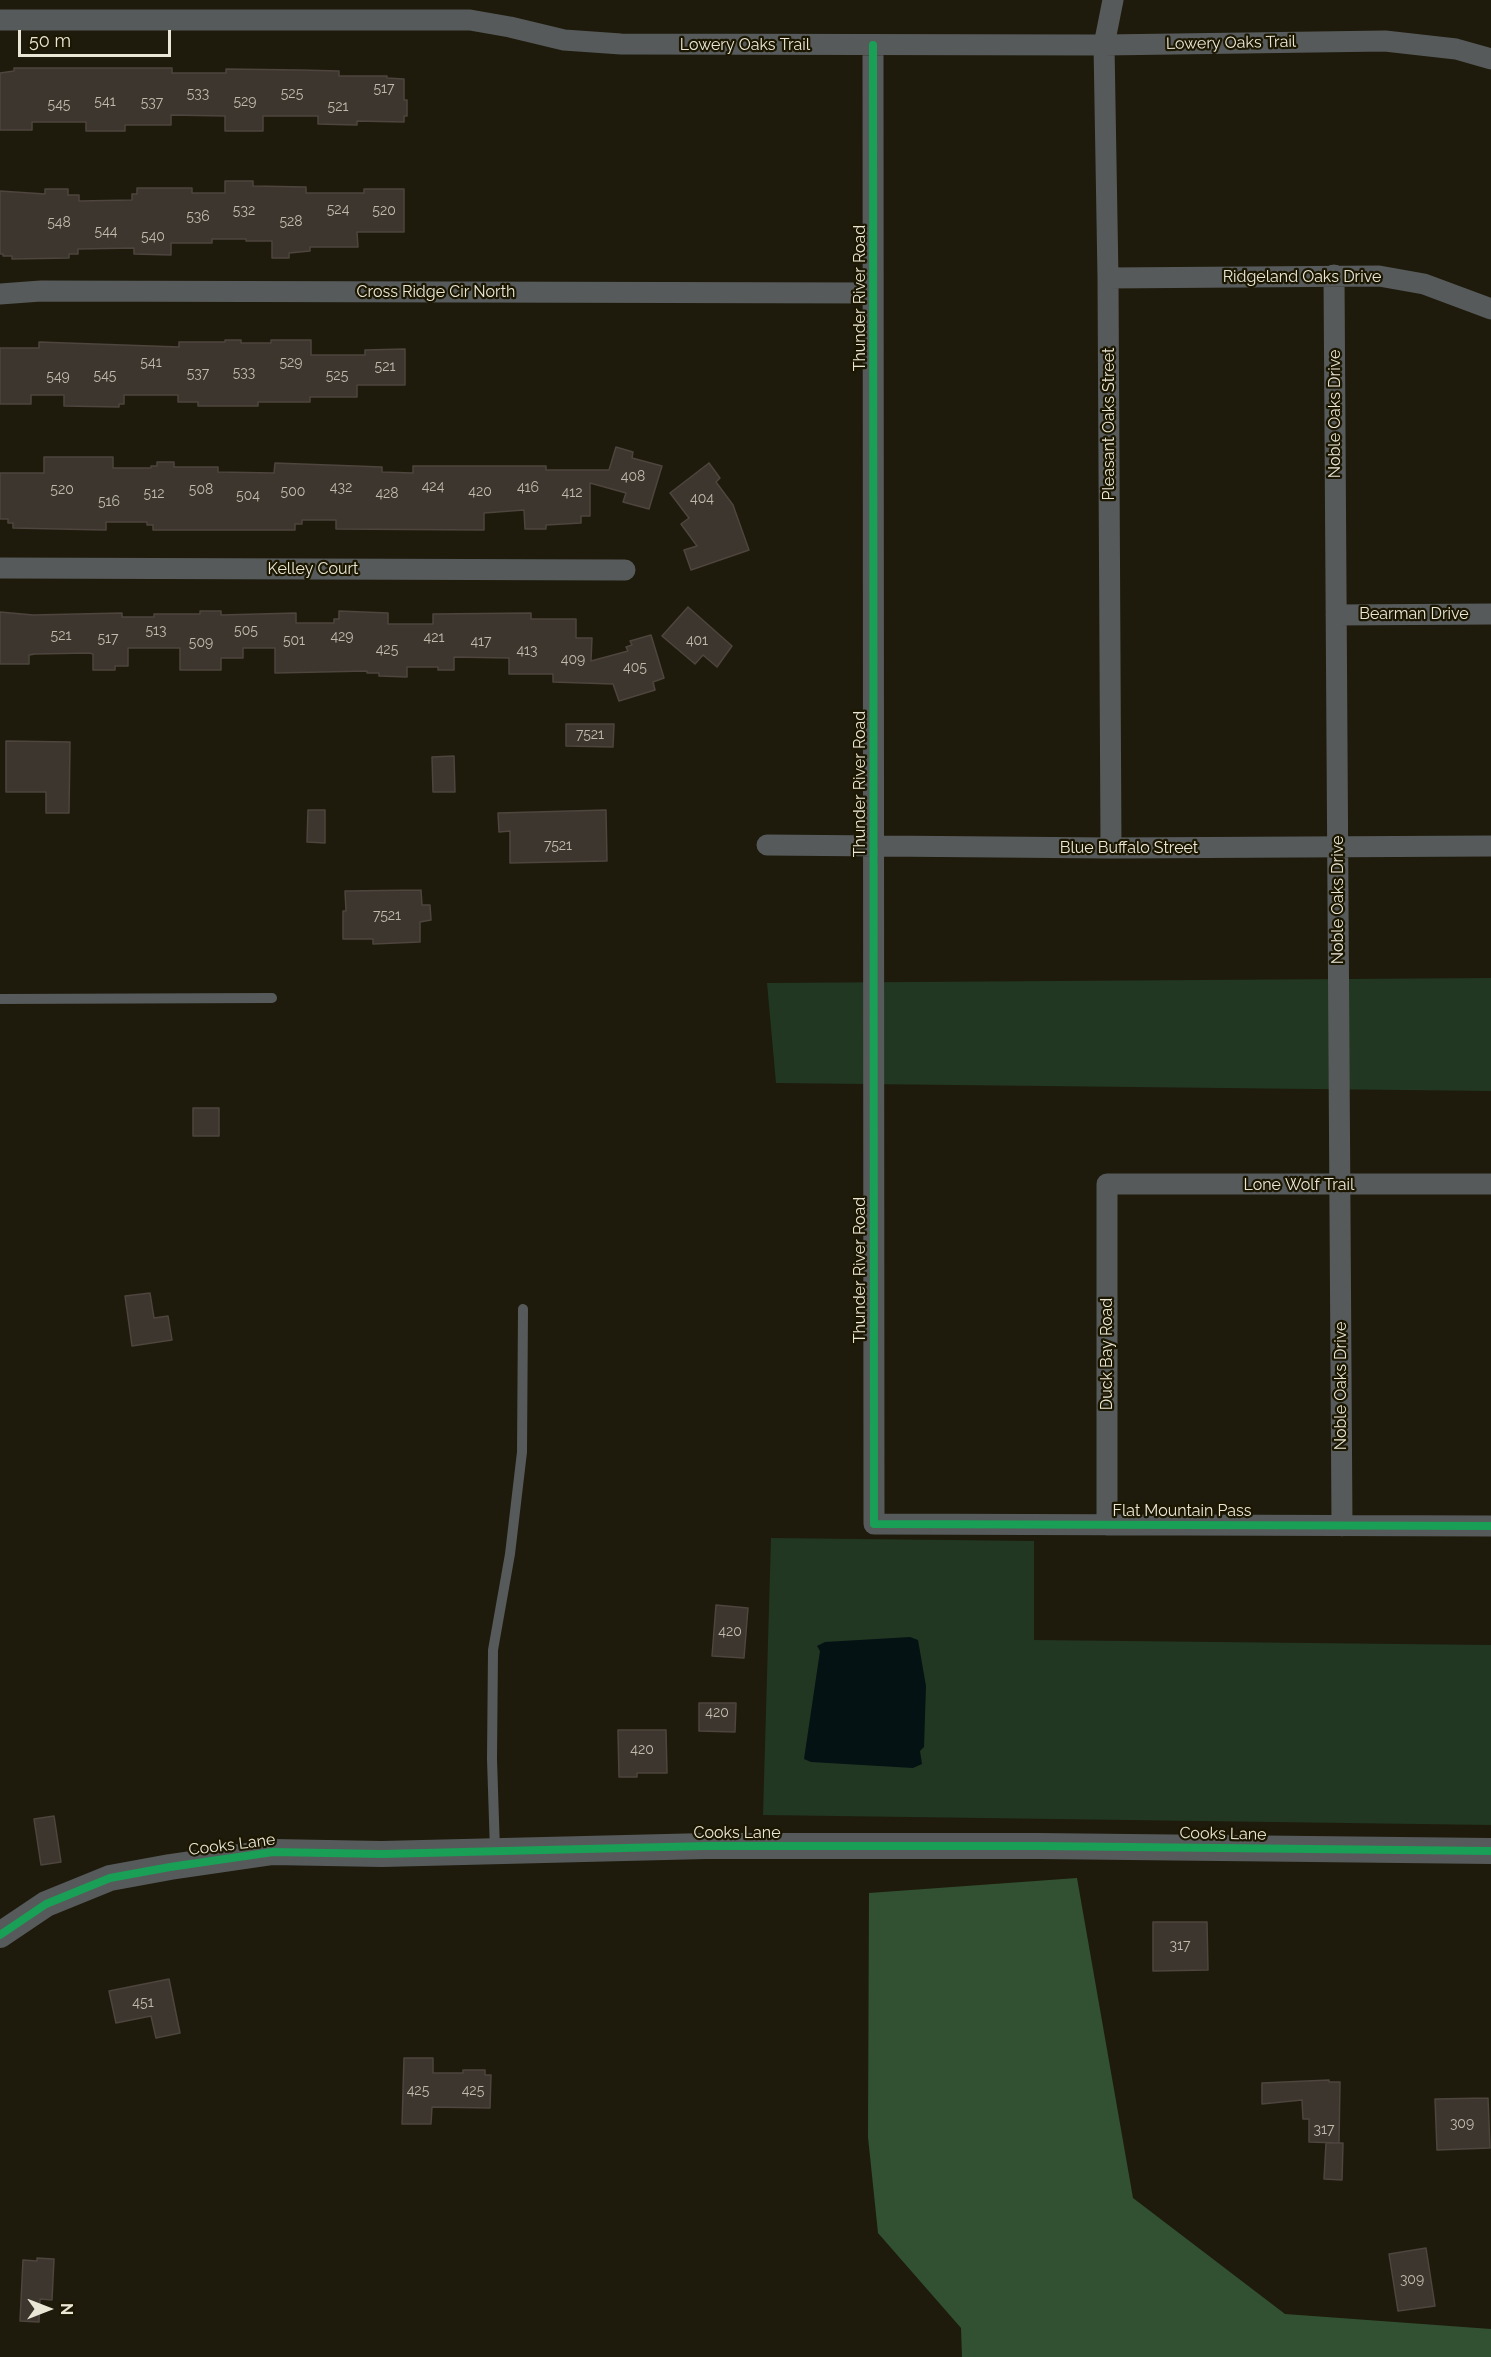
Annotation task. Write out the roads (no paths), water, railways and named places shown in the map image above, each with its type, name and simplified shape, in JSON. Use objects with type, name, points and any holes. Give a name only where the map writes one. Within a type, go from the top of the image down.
[{"type":"street","name":"Pleasant Oaks Street","points":[[1111,848],[1108,278],[1104,45],[1113,0]]},
{"type":"street","name":"Lowery Oaks Trail","points":[[0,20],[470,20],[564,40],[621,44],[1104,45],[1385,41],[1456,49],[1491,59]]},
{"type":"street","name":"Thunder River Road","points":[[873,45],[874,1524]]},
{"type":"street","name":"Noble Oaks Drive","points":[[1334,275],[1342,1526]]},
{"type":"street","name":"Ridgeland Oaks Drive","points":[[1108,278],[1379,276],[1424,284],[1491,309]]},
{"type":"street","name":"Cross Ridge Cir North","points":[[0,294],[41,291],[873,293]]},
{"type":"street","name":"Kelley Court","points":[[0,568],[625,570]]},
{"type":"street","name":"Bearman Drive","points":[[1336,615],[1491,614]]},
{"type":"street","name":"Blue Buffalo Street","points":[[767,845],[1111,848],[1491,846]]},
{"type":"street","name":"Lone Wolf Trail","points":[[1107,1184],[1491,1184]]},
{"type":"street","name":"Duck Bay Road","points":[[1107,1184],[1107,1525]]},
{"type":"street","name":"Flat Mountain Pass","points":[[874,1524],[1491,1526]]},
{"type":"street","name":"Cooks Lane","points":[[0,1935],[46,1904],[110,1878],[273,1852],[382,1854],[706,1846],[1027,1846],[1491,1851]]},
{"type":"lane","points":[[0,999],[272,998]]},
{"type":"lane","points":[[495,1851],[492,1760],[493,1650],[510,1554],[522,1452],[524,1309]]}]
